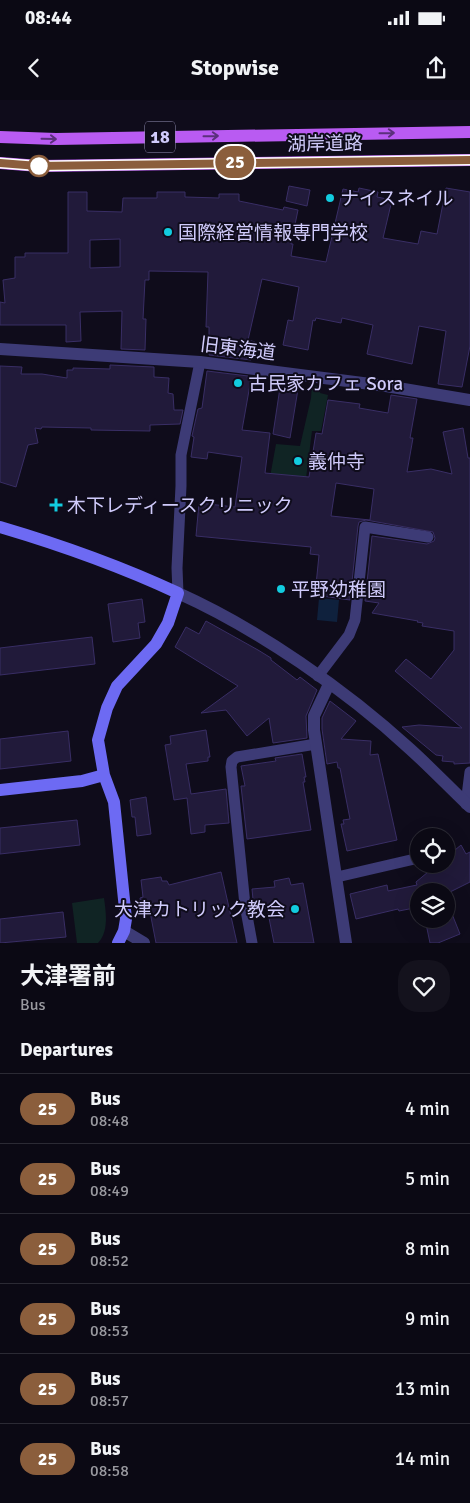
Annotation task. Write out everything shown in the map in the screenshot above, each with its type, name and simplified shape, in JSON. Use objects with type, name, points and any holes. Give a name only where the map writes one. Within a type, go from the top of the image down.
[{"type":"main road","name":"湖岸道路","points":[[0,137],[56,139],[470,132]]},
{"type":"main road","name":"湖岸道路","points":[[0,163],[38,166],[470,160]]},
{"type":"street","name":"旧東海道","points":[[0,349],[200,362],[386,386],[470,400]]},
{"type":"street","points":[[0,527],[96,558],[178,593],[227,618],[283,652],[323,680],[410,749],[468,805]]},
{"type":"street","points":[[144,943],[121,937],[126,919],[114,802],[104,775],[98,740],[107,708],[117,686],[156,644],[168,624],[178,593]]},
{"type":"street","points":[[323,680],[314,716],[316,744],[346,943]]},
{"type":"street","points":[[0,790],[82,781],[104,775]]},
{"type":"lane","points":[[178,593],[177,568],[181,455],[200,362]]},
{"type":"lane","points":[[323,680],[349,635],[355,620],[365,527],[428,537]]},
{"type":"lane","points":[[252,943],[245,905],[231,767],[232,761],[237,757],[316,744]]},
{"type":"lane","points":[[468,805],[470,772]]},
{"type":"lane","points":[[337,877],[410,860]]},
{"type":"green space","points":[[312,385],[321,387],[320,393],[328,395],[321,431],[312,431],[303,502],[266,499],[276,444],[300,446],[311,398]]},
{"type":"green space","points":[[104,898],[106,922],[104,933],[98,943],[77,943],[72,903]]},
{"type":"water","points":[[319,598],[339,600],[337,622],[317,620]]},
{"type":"building","points":[[289,186],[310,190],[307,206],[286,201]]},
{"type":"building","points":[[359,188],[378,192],[377,197],[392,200],[383,238],[418,244],[421,231],[437,234],[446,188],[470,192],[470,346],[462,387],[438,384],[446,331],[419,326],[412,364],[367,354],[373,325],[342,318],[341,323],[316,318],[315,321],[313,320],[308,350],[283,345],[288,320],[293,321],[299,287],[262,279],[248,340],[255,342],[251,360],[209,355],[209,327],[206,327],[208,272],[149,271],[149,280],[145,280],[143,319],[146,319],[145,350],[121,349],[122,311],[80,312],[81,341],[66,342],[66,325],[0,325],[0,302],[5,303],[3,280],[15,278],[15,257],[25,257],[25,253],[68,253],[68,192],[87,192],[87,211],[122,212],[123,198],[157,198],[157,192],[185,192],[185,197],[219,198],[219,194],[239,194],[239,201],[283,210],[284,207],[298,210],[291,244],[293,244],[291,256],[326,262],[343,189],[358,192]],"holes":[[[120,239],[120,267],[90,268],[90,240]]]},
{"type":"building","points":[[110,365],[154,367],[154,377],[169,378],[168,393],[173,394],[174,410],[183,410],[180,424],[150,425],[150,431],[35,428],[38,443],[28,445],[16,487],[0,482],[0,366],[22,367],[21,374],[42,374],[67,378],[67,370],[73,370],[73,368],[110,369]]},
{"type":"building","points":[[207,371],[248,376],[247,378],[251,379],[242,430],[270,433],[265,473],[309,477],[316,433],[322,434],[328,400],[360,404],[359,408],[388,413],[391,395],[417,399],[410,438],[413,438],[407,472],[431,469],[452,474],[443,432],[463,428],[468,458],[470,458],[470,763],[454,764],[454,762],[442,761],[443,756],[436,755],[402,727],[419,725],[462,728],[395,671],[406,659],[431,679],[454,650],[454,631],[422,626],[423,623],[418,621],[372,613],[379,603],[365,601],[372,536],[427,544],[434,541],[433,532],[366,520],[359,522],[350,600],[315,595],[319,555],[310,554],[311,547],[196,536],[199,503],[235,507],[242,457],[208,452],[207,459],[191,457],[194,437],[192,436],[198,409],[202,408]],"holes":[[[336,483],[374,489],[370,520],[331,516]]]},
{"type":"building","points":[[281,381],[299,383],[290,438],[273,434]]},
{"type":"building","points":[[142,599],[145,622],[138,623],[140,638],[113,642],[108,604]]},
{"type":"building","points":[[206,621],[271,658],[271,660],[297,680],[300,677],[317,690],[306,716],[307,738],[273,743],[269,718],[247,736],[226,710],[201,713],[238,686],[175,647],[186,627],[199,634]]},
{"type":"building","points":[[92,637],[95,664],[0,675],[0,648]]},
{"type":"building","points":[[330,701],[356,721],[341,739],[371,741],[370,755],[378,754],[397,840],[347,851],[341,824],[344,824],[343,820],[350,819],[340,768],[338,768],[337,762],[327,764],[322,729],[322,718]]},
{"type":"building","points":[[206,730],[210,757],[208,757],[208,761],[186,764],[191,794],[226,789],[229,823],[205,825],[205,832],[191,834],[187,798],[174,800],[165,745],[171,744],[170,736]]},
{"type":"building","points":[[68,731],[71,761],[0,769],[0,739]]},
{"type":"building","points":[[302,754],[306,777],[304,777],[305,782],[303,782],[311,830],[247,839],[241,786],[245,786],[241,766],[276,761],[275,758]]},
{"type":"building","points":[[146,797],[151,834],[137,836],[135,817],[132,817],[130,800]]},
{"type":"building","points":[[77,820],[80,845],[0,854],[0,828]]},
{"type":"building","points":[[461,845],[466,854],[470,852],[470,882],[455,890],[455,883],[416,883],[427,873],[455,873],[455,850]]},
{"type":"building","points":[[221,872],[237,943],[156,943],[150,912],[142,914],[140,898],[143,897],[141,880],[161,877],[162,881],[167,881],[169,885]]},
{"type":"building","points":[[289,878],[291,885],[303,883],[314,943],[274,943],[267,908],[254,910],[252,889],[275,887],[274,881]]},
{"type":"building","points":[[387,885],[388,891],[410,886],[410,909],[399,911],[398,909],[356,919],[350,894]]},
{"type":"building","points":[[63,912],[66,937],[0,943],[0,919]]},
{"type":"building","points":[[455,922],[460,934],[438,943],[430,943],[427,928],[455,928]]},
{"type":"bus line","name":"25","points":[[0,163],[38,166],[470,160]]},
{"type":"place","name":"ナイスネイル","points":[[330,198]]},
{"type":"place","name":"国際経営情報専門学校","points":[[168,232]]},
{"type":"place","name":"古民家カフェ Sora","points":[[238,383]]},
{"type":"place","name":"義仲寺","points":[[298,461]]},
{"type":"place","name":"木下レディースクリニック","points":[[56,505]]},
{"type":"place","name":"平野幼稚園","points":[[281,589]]},
{"type":"place","name":"大津カトリック教会","points":[[295,909]]}]
